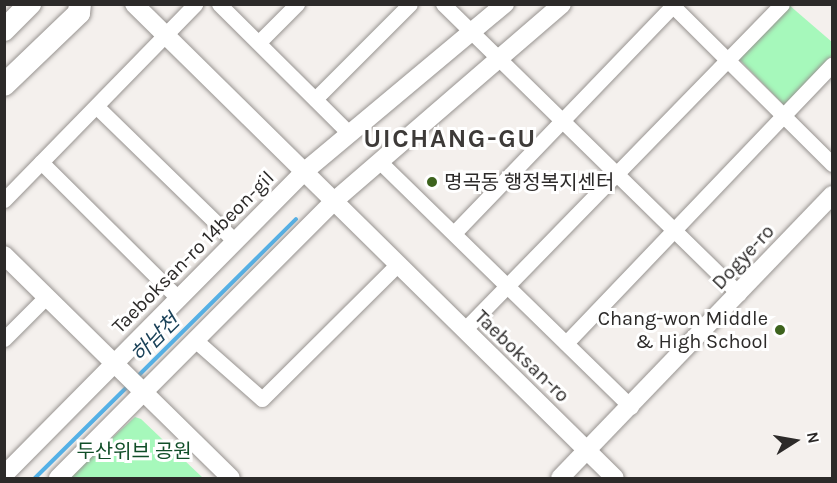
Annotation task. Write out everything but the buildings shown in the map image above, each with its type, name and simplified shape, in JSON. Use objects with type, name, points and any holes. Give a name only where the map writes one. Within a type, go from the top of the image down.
[{"type":"main road","points":[[4,30],[30,4]]},
{"type":"main road","points":[[4,84],[79,13],[80,4]]},
{"type":"street","points":[[134,4],[307,173]]},
{"type":"street","points":[[4,200],[167,36],[195,4]]},
{"type":"street","points":[[219,4],[260,42],[349,134]]},
{"type":"street","points":[[260,42],[297,4]]},
{"type":"street","points":[[315,99],[410,4]]},
{"type":"street","points":[[443,4],[739,294]]},
{"type":"street","name":"Taeboksan-ro 14beon-gil","points":[[4,475],[116,366],[178,298],[235,241],[307,173],[349,134],[505,4]]},
{"type":"street","points":[[58,478],[140,390],[195,340],[332,199],[380,161],[562,4]]},
{"type":"street","points":[[464,330],[782,4]]},
{"type":"street","points":[[454,233],[672,5],[832,164]]},
{"type":"street","points":[[566,343],[832,65]]},
{"type":"street","points":[[97,107],[235,241]]},
{"type":"street","points":[[380,161],[631,407]]},
{"type":"street","points":[[41,162],[178,298]]},
{"type":"street","name":"Taeboksan-ro","points":[[307,173],[397,265],[615,478]]},
{"type":"street","name":"Dogye-ro","points":[[560,478],[631,407],[832,195]]},
{"type":"street","points":[[4,255],[231,478]]},
{"type":"street","points":[[195,340],[262,399],[397,265]]},
{"type":"street","points":[[4,339],[46,297]]},
{"type":"green space","points":[[789,5],[832,42],[832,55],[785,106],[739,59]]},
{"type":"green space","name":"두산위브 공원","points":[[135,417],[141,419],[203,478],[68,478]]},
{"type":"waterway","name":"하남천","points":[[137,377],[296,219]]},
{"type":"waterway","name":"하남천","points":[[35,478],[130,384]]},
{"type":"place","name":"명곡동 행정복지센터","points":[[432,182]]},
{"type":"place","name":"Chang-won Middle & High School","points":[[780,330]]},
{"type":"district","name":"UICHANG-GU","points":[[450,139]]}]
